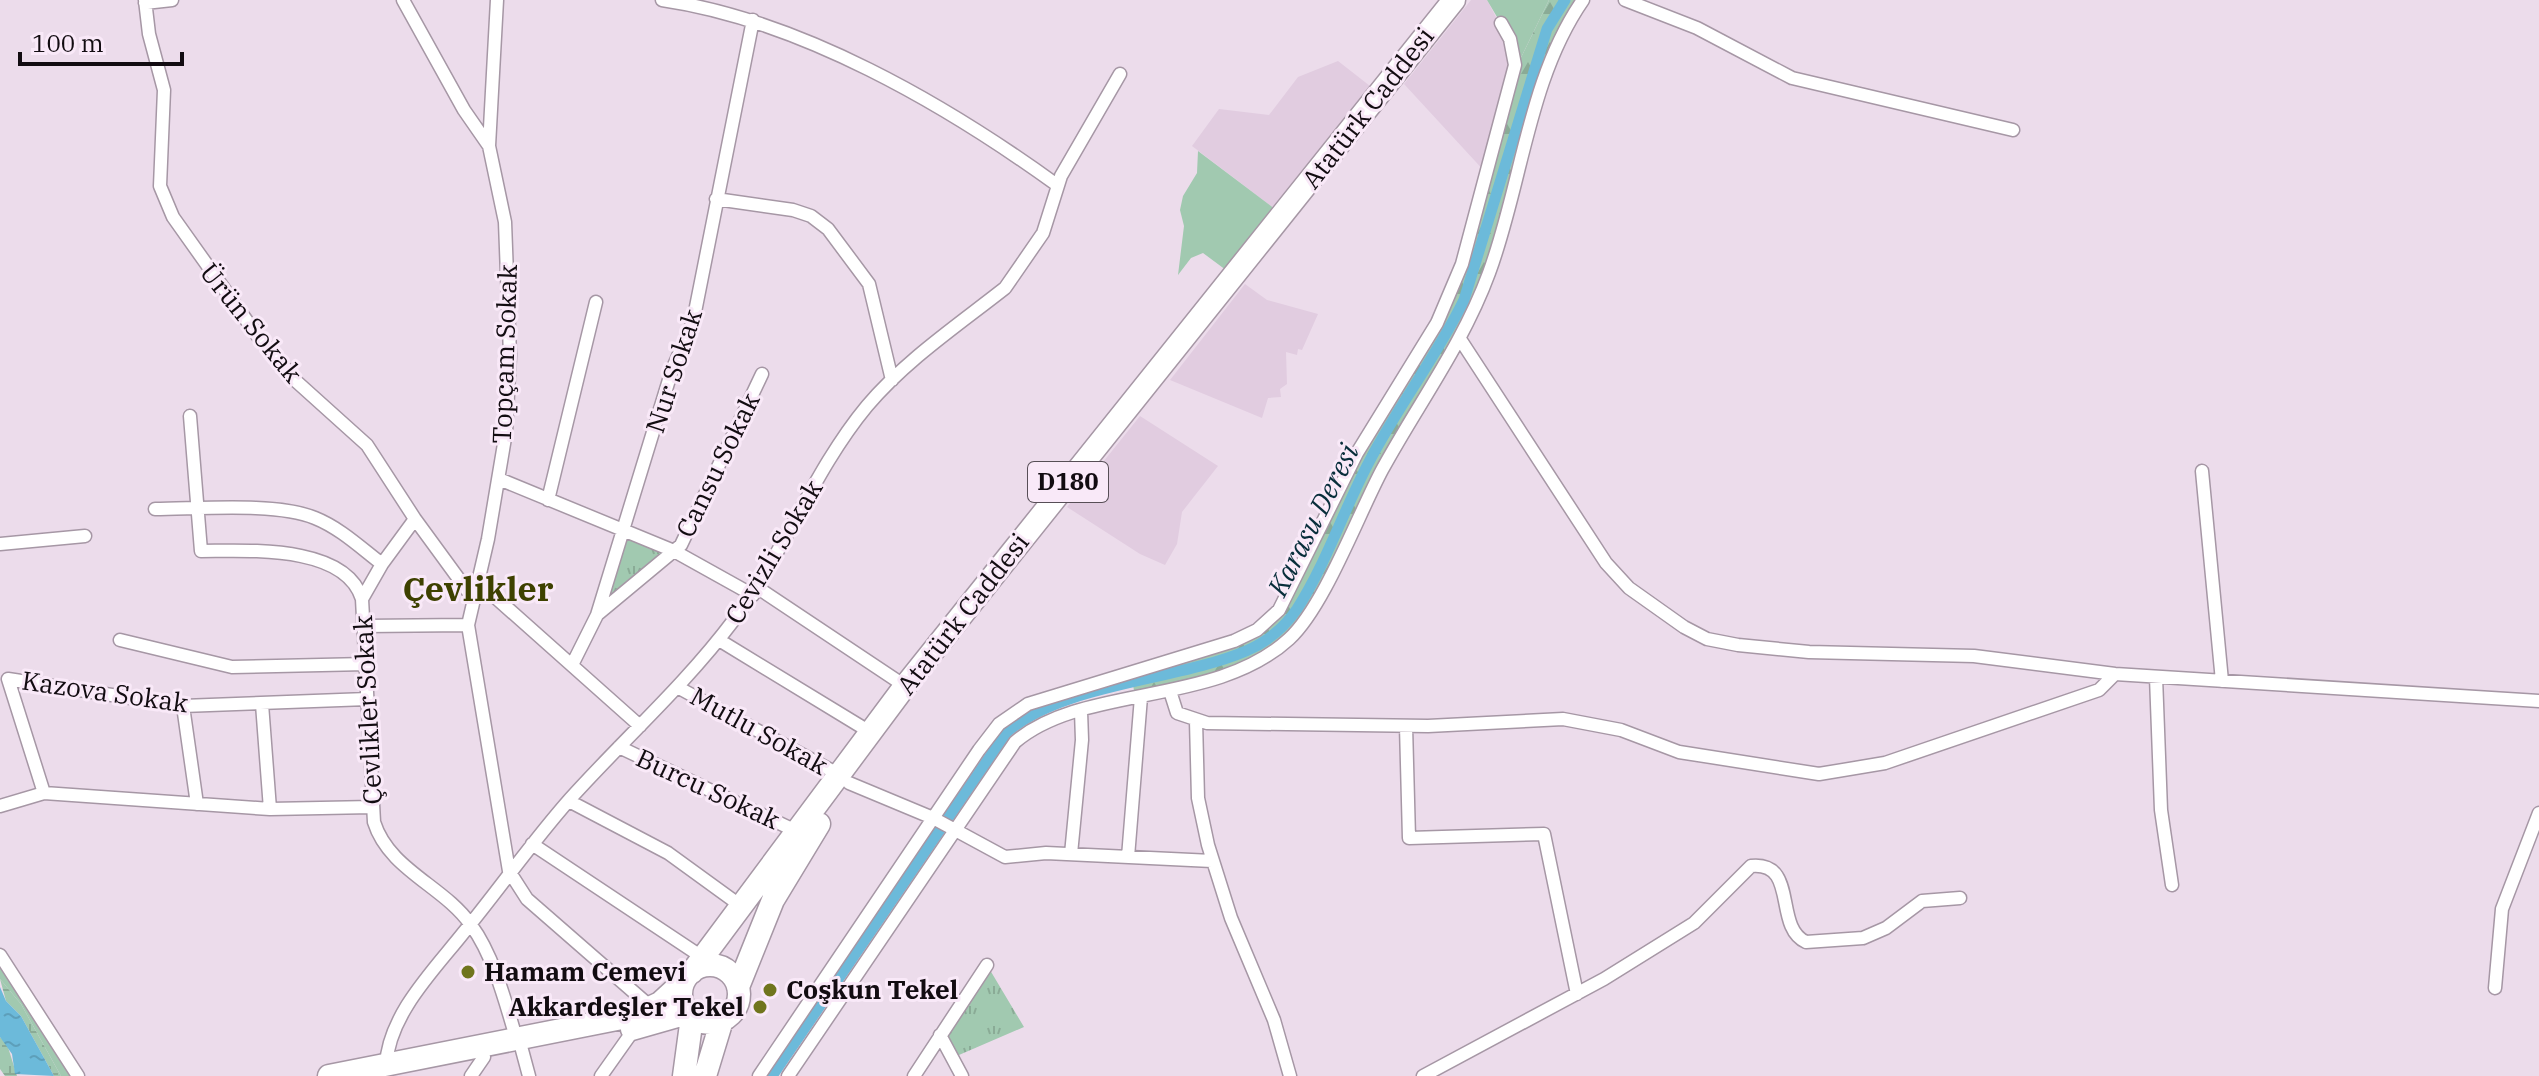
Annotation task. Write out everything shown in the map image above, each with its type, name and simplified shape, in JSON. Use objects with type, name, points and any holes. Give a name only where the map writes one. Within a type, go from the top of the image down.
[{"type":"highway","name":"Atatürk Caddesi","points":[[705,1076],[722,1020],[737,1006],[738,987],[783,881],[870,732],[1454,0]]},
{"type":"highway","name":"Atatürk Caddesi","points":[[652,1008],[693,970],[796,831],[844,778],[1471,0]]},
{"type":"highway","points":[[684,1076],[690,1015],[681,997],[693,970],[707,965],[718,967],[732,976],[738,987]]},
{"type":"highway","points":[[329,1076],[484,1057],[652,1008]]},
{"type":"highway","points":[[375,1072],[520,1045],[635,1028],[690,1015],[708,1023],[722,1020]]},
{"type":"street","points":[[145,2],[172,0]]},
{"type":"street","name":"Topçam Sokak","points":[[403,0],[464,110],[489,146],[505,222],[509,265],[509,391],[499,479],[468,625],[509,871]]},
{"type":"street","points":[[489,146],[489,98],[497,0]]},
{"type":"street","points":[[662,0],[753,20],[879,77],[966,125],[1057,185]]},
{"type":"street","points":[[788,1076],[1015,742],[1030,730],[1081,711],[1170,691],[1256,663],[1301,626],[1383,469],[1460,339],[1492,264],[1556,48],[1583,0]]},
{"type":"street","points":[[1625,0],[1697,28],[1792,78],[2013,130]]},
{"type":"street","name":"Ürün Sokak","points":[[145,2],[164,90],[159,180],[173,217],[259,338],[297,382],[367,445],[415,519],[472,597]]},
{"type":"street","name":"Nur Sokak","points":[[572,665],[597,615],[672,370],[693,322],[753,20]]},
{"type":"street","points":[[759,1076],[987,738],[1018,708],[1062,691],[1234,641],[1257,630],[1279,610],[1357,453],[1437,323],[1456,279],[1515,65],[1510,39],[1501,23]]},
{"type":"street","name":"Cevizli Sokak","points":[[375,1072],[407,1008],[509,871],[619,747],[679,688],[755,592],[842,441],[892,380],[1005,288],[1043,233],[1057,185],[1120,74]]},
{"type":"street","points":[[716,199],[793,210],[811,216],[828,229],[869,284],[892,380]]},
{"type":"street","points":[[548,500],[596,302]]},
{"type":"street","points":[[1460,339],[1606,563],[1629,588],[1697,635],[1721,642],[1782,651],[1974,656],[2115,674],[2539,701]]},
{"type":"street","name":"Cansu Sokak","points":[[597,615],[681,545],[762,374]]},
{"type":"street","points":[[190,416],[200,509],[201,551],[273,551],[303,557],[348,576],[362,599]]},
{"type":"street","points":[[2202,471],[2222,681]]},
{"type":"street","points":[[499,479],[674,551],[755,592],[905,686]]},
{"type":"street","points":[[155,509],[306,514],[331,526],[382,564]]},
{"type":"street","name":"Çevlikler Sokak","points":[[415,519],[382,564],[362,599],[372,807],[378,834],[387,848],[471,924]]},
{"type":"street","points":[[0,544],[85,536]]},
{"type":"street","points":[[477,581],[640,726]]},
{"type":"street","points":[[364,626],[468,625]]},
{"type":"street","points":[[120,640],[232,667],[366,664]]},
{"type":"street","points":[[719,640],[870,732]]},
{"type":"street","points":[[1170,691],[1174,709],[1196,721],[1406,726],[1563,719],[1621,730],[1679,752],[1738,759],[1795,772],[1834,773],[1885,763],[1970,736],[2099,690],[2115,674]]},
{"type":"street","points":[[2156,677],[2161,810],[2172,885]]},
{"type":"street","name":"Kazova Sokak","points":[[44,793],[8,679],[183,706],[367,699]]},
{"type":"street","name":"Mutlu Sokak","points":[[679,688],[844,778],[933,818],[1005,857],[1071,854],[1212,861]]},
{"type":"street","points":[[1128,857],[1141,697]]},
{"type":"street","points":[[262,704],[270,809]]},
{"type":"street","points":[[183,706],[197,804]]},
{"type":"street","points":[[1071,854],[1082,740],[1081,711]]},
{"type":"street","points":[[1196,721],[1198,798],[1212,861],[1231,918],[1274,1020],[1290,1076]]},
{"type":"street","points":[[1406,726],[1409,838],[1544,834],[1577,994]]},
{"type":"street","name":"Burcu Sokak","points":[[619,747],[796,831]]},
{"type":"street","points":[[0,806],[44,793],[270,809],[372,807]]},
{"type":"street","points":[[569,801],[668,853],[741,906]]},
{"type":"street","points":[[2495,988],[2502,909],[2539,813]]},
{"type":"street","points":[[532,844],[693,970]]},
{"type":"street","points":[[1423,1076],[1577,994],[1702,917],[1741,871],[1751,866],[1768,868],[1779,876],[1792,928],[1806,942],[1863,938],[1886,928],[1922,901],[1960,898]]},
{"type":"street","points":[[509,871],[527,899],[652,1008]]},
{"type":"street","points":[[471,924],[520,1045],[529,1076]]},
{"type":"street","points":[[0,955],[78,1076]]},
{"type":"street","points":[[914,1076],[987,965]]},
{"type":"street","points":[[601,1076],[635,1028]]},
{"type":"street","points":[[940,1035],[962,1076]]},
{"type":"street","points":[[471,1076],[484,1057]]},
{"type":"shaded area","points":[[1471,0],[1487,0],[1515,53],[1487,174],[1404,84]]},
{"type":"shaded area","points":[[1338,61],[1379,93],[1283,215],[1192,146],[1219,109],[1269,115],[1298,77]]},
{"type":"shaded area","points":[[1245,284],[1267,300],[1318,314],[1302,350],[1298,349],[1297,355],[1286,352],[1287,384],[1280,389],[1281,397],[1268,398],[1262,418],[1170,380]]},
{"type":"shaded area","points":[[1140,416],[1218,466],[1182,512],[1177,544],[1165,565],[1140,554],[1067,507]]},
{"type":"green space","points":[[1487,0],[1549,0],[1513,74],[1510,39]]},
{"type":"green space","points":[[1549,0],[1583,0],[1563,30],[1489,273],[1309,613],[1256,663],[1136,699],[1130,672],[1264,625],[1357,453],[1445,307],[1513,74]]},
{"type":"green space","points":[[1198,151],[1283,215],[1234,276],[1203,253],[1191,258],[1178,275],[1184,226],[1180,210],[1183,196],[1197,173]]},
{"type":"green space","points":[[623,532],[674,551],[597,615]]},
{"type":"green space","points":[[0,955],[78,1076],[61,1076],[21,1004],[0,979]]},
{"type":"green space","points":[[987,965],[1024,1027],[952,1058],[940,1035]]},
{"type":"green space","points":[[0,979],[21,1004],[61,1076],[54,1076],[21,1016],[6,1001]]},
{"type":"green space","points":[[0,1037],[7,1044],[17,1076],[5,1076],[0,1069]]},
{"type":"water","points":[[0,987],[6,1001],[21,1016],[54,1076],[15,1074],[12,1054],[0,1037]]},
{"type":"waterway","name":"Karasu Deresi","points":[[772,1076],[1006,733],[1030,716],[1057,703],[1246,651],[1268,639],[1292,616],[1317,574],[1369,462],[1464,300],[1547,29],[1565,0]]},
{"type":"place","name":"Hamam Cemevi","points":[[468,972]]},
{"type":"place","name":"Coşkun Tekel","points":[[770,990]]},
{"type":"place","name":"Akkardeşler Tekel","points":[[760,1007]]},
{"type":"district","name":"Çevlikler","points":[[478,589]]}]
